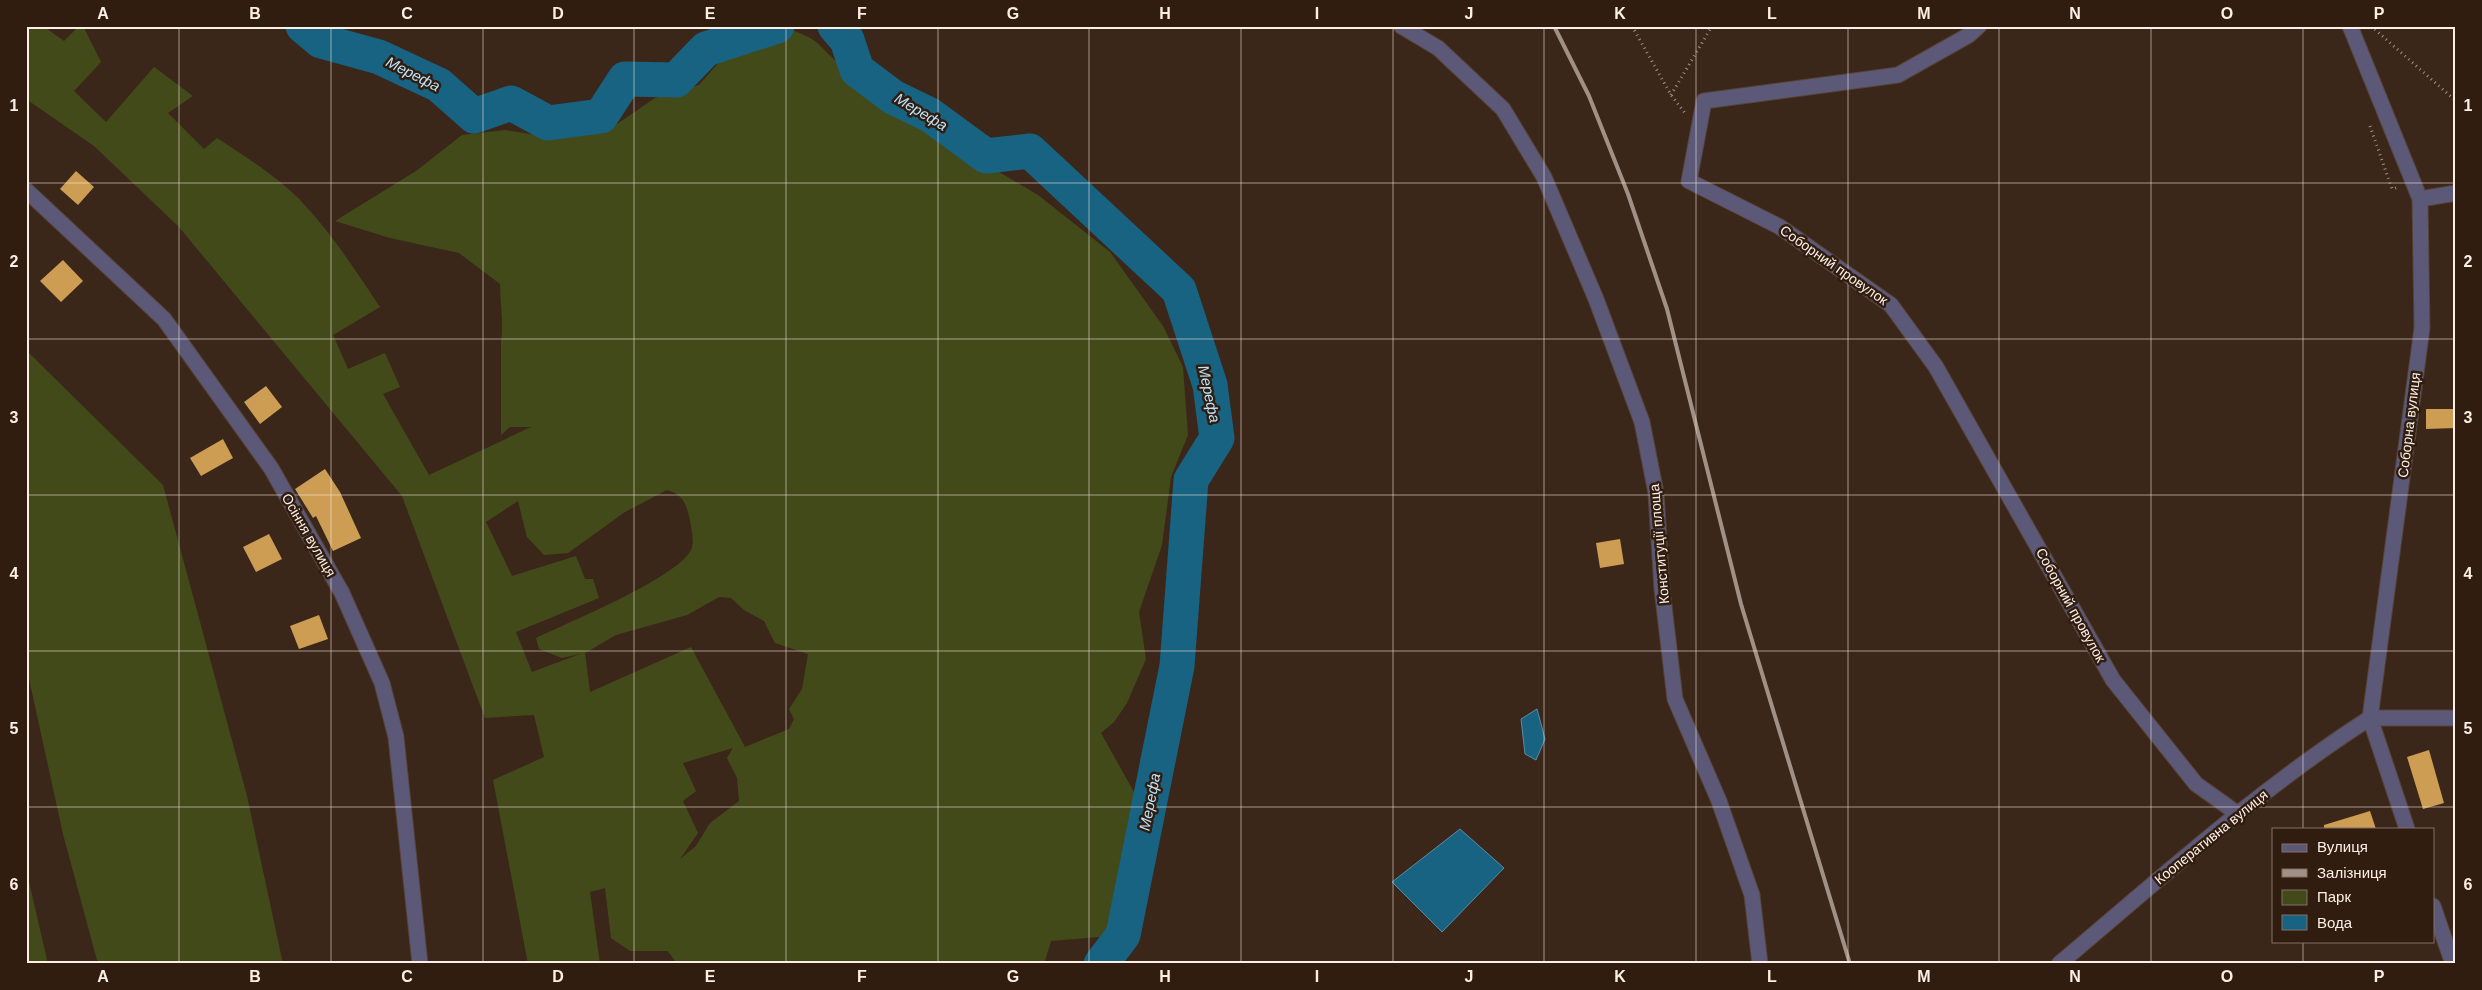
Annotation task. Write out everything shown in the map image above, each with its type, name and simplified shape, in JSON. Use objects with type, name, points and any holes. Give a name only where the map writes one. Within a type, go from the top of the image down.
[{"type":"street","name":"Конституції площа","points":[[1401,26],[1438,48],[1503,109],[1544,177],[1596,299],[1642,422],[1656,493],[1662,589],[1675,700],[1719,801],[1752,895],[1760,964]]},
{"type":"street","name":"Соборний провулок","points":[[1979,26],[1969,34],[1898,74],[1704,101],[1689,181],[1780,227],[1891,305],[1936,367],[2113,680],[2196,784],[2238,814]]},
{"type":"street","name":"Соборна вулиця","points":[[2350,26],[2420,199],[2422,328],[2370,718],[2408,828]]},
{"type":"street","name":"Осіння вулиця","points":[[26,190],[164,319],[271,468],[342,593],[382,683],[396,737],[420,964]]},
{"type":"street","points":[[2420,199],[2456,193]]},
{"type":"street","points":[[2370,718],[2456,718]]},
{"type":"street","name":"Кооперативна вулиця","points":[[2059,964],[2238,814],[2317,752],[2370,718]]},
{"type":"street","points":[[2434,909],[2453,964]]},
{"type":"path","points":[[1632,26],[1671,95],[1698,129]]},
{"type":"path","points":[[1671,95],[1712,26]]},
{"type":"path","points":[[2371,26],[2456,101]]},
{"type":"green space","points":[[26,26],[43,26],[64,41],[79,26],[83,26],[101,62],[74,91],[106,122],[154,67],[193,96],[168,113],[204,149],[217,138],[293,193],[334,240],[380,307],[333,335],[348,369],[385,353],[400,387],[383,394],[429,475],[531,427],[510,427],[501,435],[502,328],[500,284],[459,253],[390,238],[335,221],[416,171],[462,135],[505,130],[549,137],[617,124],[655,98],[699,85],[729,51],[795,31],[814,40],[839,63],[850,69],[857,70],[882,107],[902,116],[958,154],[999,172],[1038,195],[1110,252],[1163,326],[1183,367],[1188,435],[1171,477],[1162,545],[1139,612],[1146,659],[1127,703],[1114,722],[1101,733],[1135,794],[1131,862],[1120,907],[1123,935],[1051,941],[1044,964],[677,964],[668,951],[630,951],[611,938],[605,888],[590,892],[600,964],[528,964],[493,780],[544,757],[534,715],[485,718],[402,496],[179,227],[94,146],[26,99]],"holes":[[[667,490],[681,497],[685,505],[690,520],[693,543],[691,550],[682,561],[644,586],[536,638],[539,649],[562,658],[580,654],[532,672],[516,632],[599,598],[593,579],[585,579],[576,556],[512,576],[486,522],[518,501],[527,537],[544,555],[568,553],[625,512]],[[719,597],[731,598],[744,610],[764,621],[775,643],[808,654],[802,689],[789,709],[794,719],[789,729],[745,747],[691,647],[590,692],[585,653],[616,635],[687,615]],[[733,748],[727,758],[737,778],[739,801],[710,823],[696,846],[680,859],[698,833],[683,801],[696,791],[683,763]]]},
{"type":"green space","points":[[26,350],[163,485],[247,796],[283,964],[98,964],[63,834],[26,665]]},
{"type":"green space","points":[[26,869],[48,964],[26,964]]},
{"type":"water","points":[[1537,709],[1545,739],[1536,760],[1525,754],[1521,719]]},
{"type":"water","points":[[1460,829],[1504,868],[1442,932],[1392,882]]},
{"type":"building","points":[[76,171],[94,187],[78,205],[60,189]]},
{"type":"building","points":[[63,260],[83,281],[61,302],[40,281]]},
{"type":"building","points":[[266,386],[282,407],[260,424],[244,402]]},
{"type":"building","points":[[2426,409],[2456,409],[2456,428],[2426,429]]},
{"type":"building","points":[[223,439],[233,458],[201,476],[190,458]]},
{"type":"building","points":[[325,469],[340,492],[361,538],[333,551],[316,516],[313,518],[295,489]]},
{"type":"building","points":[[269,534],[282,559],[256,572],[243,547]]},
{"type":"building","points":[[1620,539],[1624,564],[1600,568],[1596,543]]},
{"type":"building","points":[[319,615],[328,639],[299,649],[290,626]]},
{"type":"building","points":[[2429,750],[2444,803],[2423,809],[2407,757]]},
{"type":"building","points":[[2370,811],[2376,828],[2324,828],[2324,825]]},
{"type":"waterway","name":"Мерефа","points":[[303,26],[321,41],[379,57],[439,85],[474,116],[511,103],[548,123],[601,116],[625,79],[676,80],[706,49],[777,26]]},
{"type":"waterway","name":"Мерефа","points":[[835,26],[847,40],[857,70],[893,97],[930,115],[986,156],[1030,151],[1179,290],[1210,385],[1217,438],[1191,480],[1177,666],[1123,935],[1101,964]]},
{"type":"railway","points":[[1554,26],[1589,96],[1628,194],[1667,309],[1741,604],[1850,964]]}]
